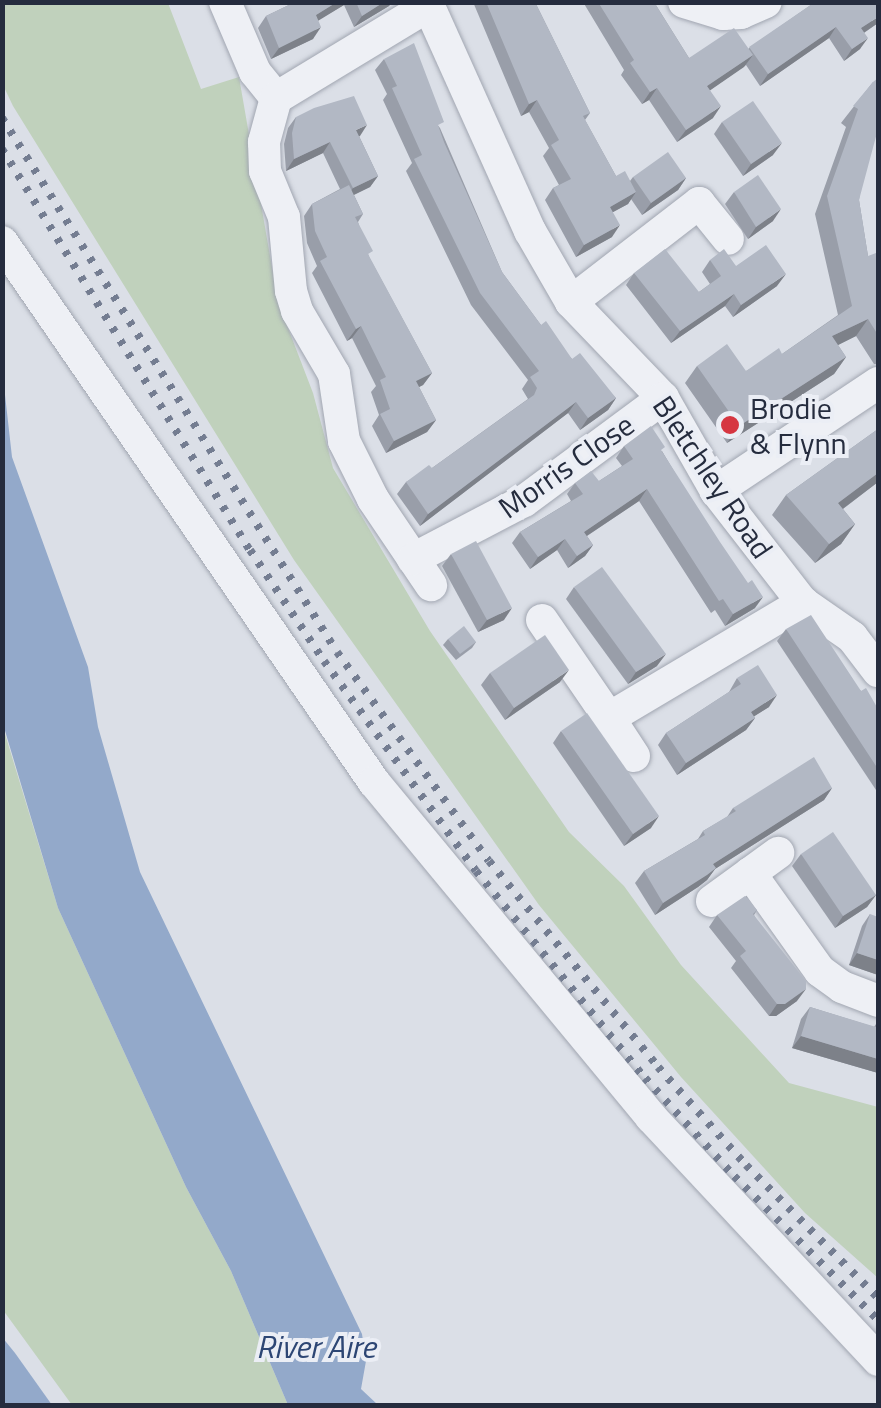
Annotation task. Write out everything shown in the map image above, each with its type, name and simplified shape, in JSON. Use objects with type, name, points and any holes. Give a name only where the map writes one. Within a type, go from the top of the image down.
[{"type":"street","points":[[225,2],[255,72],[276,98],[428,4]]},
{"type":"street","points":[[684,2],[723,14],[741,13],[766,2]]},
{"type":"street","name":"Bletchley Road","points":[[428,4],[530,231],[571,302],[663,398],[716,491],[803,603],[852,637],[878,671]]},
{"type":"street","name":"Morris Close","points":[[276,98],[268,116],[265,171],[284,217],[297,312],[334,374],[344,441],[356,470],[422,572],[663,398]]},
{"type":"street","points":[[571,302],[699,203],[728,239]]},
{"type":"street","points":[[5,245],[374,782],[651,1116],[878,1360]]},
{"type":"street","points":[[716,491],[878,383]]},
{"type":"street","points":[[609,718],[803,603]]},
{"type":"street","points":[[542,620],[634,756]]},
{"type":"street","points":[[712,900],[778,854]]},
{"type":"street","points":[[750,873],[820,971],[842,987],[878,1001]]},
{"type":"green space","points":[[3,2],[168,3],[201,89],[239,77],[278,302],[313,393],[333,468],[430,631],[569,832],[624,886],[681,965],[789,1083],[878,1107],[878,1278],[805,1213],[681,1077],[539,905],[294,560],[13,106],[3,85]]},
{"type":"green space","points":[[2,724],[58,908],[186,1187],[231,1271],[288,1405],[72,1405],[3,1310]]},
{"type":"water","name":"River Aire","points":[[3,377],[12,457],[88,667],[98,727],[140,872],[362,1334],[366,1361],[361,1389],[378,1405],[288,1405],[231,1271],[186,1187],[58,908],[3,724]]},
{"type":"water","points":[[2,1337],[15,1353],[52,1405],[3,1405]]},
{"type":"building","points":[[295,2],[337,2],[316,15],[321,27],[279,48],[266,16]]},
{"type":"building","points":[[356,2],[384,2],[362,16]]},
{"type":"building","points":[[486,2],[535,2],[590,113],[583,116],[616,176],[625,171],[636,192],[610,207],[620,225],[584,245],[553,188],[571,179],[551,145],[559,140],[537,100],[529,104]]},
{"type":"building","points":[[598,2],[654,2],[689,58],[734,28],[753,55],[707,86],[721,106],[686,130],[657,88],[650,92],[630,63],[634,60]]},
{"type":"building","points":[[815,2],[878,2],[878,17],[861,28],[868,38],[852,49],[836,27],[768,74],[749,47]]},
{"type":"building","points":[[414,43],[444,122],[438,125],[444,142],[502,272],[541,325],[546,321],[572,359],[580,353],[616,398],[588,418],[576,402],[428,514],[406,482],[429,465],[432,468],[534,395],[537,388],[530,377],[539,371],[480,293],[414,159],[422,155],[392,88],[397,86],[384,59]]},
{"type":"building","points":[[878,78],[878,129],[859,200],[868,256],[876,253],[878,258],[878,335],[868,319],[832,336],[846,357],[739,426],[697,366],[727,344],[746,371],[779,348],[782,354],[852,306],[827,196],[858,109],[853,106]]},
{"type":"building","points":[[354,96],[367,125],[356,130],[378,176],[353,188],[330,142],[294,159],[292,133],[296,117]]},
{"type":"building","points":[[753,101],[782,143],[751,164],[722,122]]},
{"type":"building","points":[[668,152],[686,178],[651,203],[633,177]]},
{"type":"building","points":[[758,175],[781,209],[756,227],[734,192]]},
{"type":"building","points":[[349,185],[363,214],[355,217],[373,251],[368,254],[432,373],[416,381],[436,420],[394,441],[380,414],[390,409],[380,380],[386,377],[361,326],[356,329],[320,261],[327,257],[315,231],[312,204]]},
{"type":"building","points":[[766,245],[786,274],[741,305],[734,294],[680,331],[634,273],[665,249],[699,292],[721,276],[710,260],[724,249],[736,266]]},
{"type":"building","points":[[651,426],[665,447],[661,450],[720,542],[748,583],[752,580],[763,597],[733,614],[723,599],[719,601],[647,489],[584,532],[593,545],[577,556],[565,539],[538,557],[520,532],[583,494],[575,483],[591,471],[599,481],[633,459],[624,446]]},
{"type":"building","points":[[878,429],[878,473],[838,503],[855,524],[829,544],[786,495]]},
{"type":"building","points":[[476,541],[512,608],[487,620],[451,554]]},
{"type":"building","points":[[602,567],[666,654],[636,672],[574,587]]},
{"type":"building","points":[[811,615],[861,691],[866,688],[878,709],[878,769],[786,629]]},
{"type":"building","points":[[464,626],[476,642],[460,654],[448,639]]},
{"type":"building","points":[[545,635],[569,670],[514,708],[490,673]]},
{"type":"building","points":[[758,665],[777,695],[751,712],[755,718],[686,763],[666,733],[741,684],[737,678]]},
{"type":"building","points":[[587,713],[659,816],[633,834],[561,731]]},
{"type":"building","points":[[814,757],[832,788],[713,864],[716,868],[663,903],[644,871],[705,835],[703,831],[736,811],[733,808]]},
{"type":"building","points":[[833,832],[876,895],[843,916],[801,854]]},
{"type":"building","points":[[745,896],[757,910],[753,914],[806,981],[806,989],[785,1004],[777,1004],[740,956],[746,951],[717,915]]},
{"type":"building","points":[[870,914],[878,917],[878,960],[857,953]]},
{"type":"building","points":[[810,1007],[876,1027],[878,1021],[878,1059],[801,1036]]},
{"type":"railway","points":[[2,118],[337,652],[489,861],[658,1067],[746,1165],[878,1298]]},
{"type":"railway","points":[[2,149],[250,550],[324,661],[476,871],[645,1078],[734,1176],[878,1320]]},
{"type":"place","name":"Brodie & Flynn","points":[[730,425]]}]
